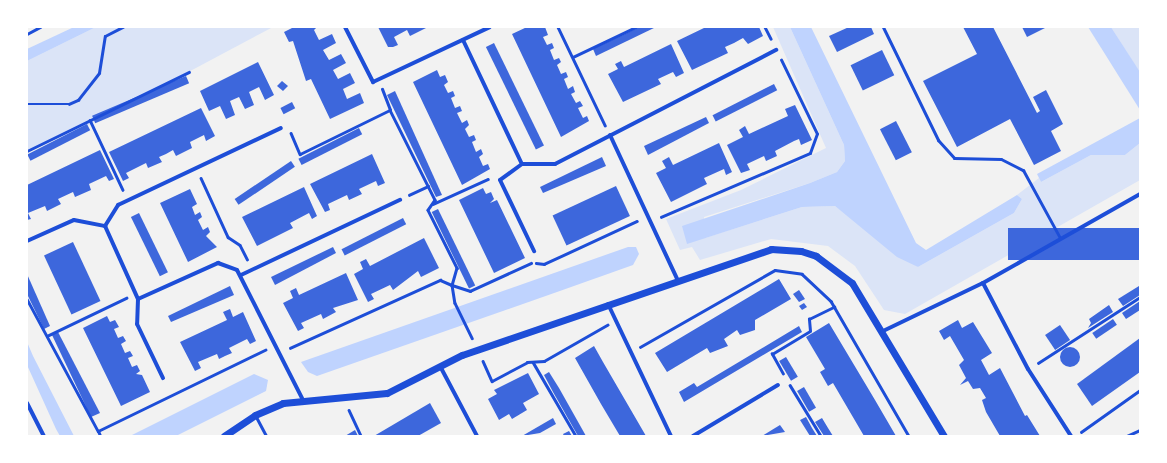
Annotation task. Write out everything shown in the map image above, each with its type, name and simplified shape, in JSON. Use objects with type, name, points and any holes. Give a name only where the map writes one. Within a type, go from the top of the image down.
[{"type":"street","points":[[345,27],[373,82],[490,27]]},
{"type":"street","points":[[463,40],[522,164]]},
{"type":"street","points":[[534,251],[500,180],[522,164],[555,164],[610,134],[776,50]]},
{"type":"street","points":[[105,226],[118,205],[281,128]]},
{"type":"street","points":[[610,134],[678,282]]},
{"type":"street","points":[[882,332],[983,283],[1140,194]]},
{"type":"street","points":[[241,275],[400,200]]},
{"type":"street","points":[[27,241],[74,220],[105,226]]},
{"type":"street","points":[[105,226],[138,299],[137,324],[164,378]]},
{"type":"street","points":[[224,436],[255,415],[302,398],[349,398],[387,393],[439,366],[478,350],[770,249],[801,251],[827,262],[852,283],[944,436]]},
{"type":"street","points":[[138,299],[218,263],[241,275],[302,398]]},
{"type":"street","points":[[983,283],[1028,368],[1071,436]]},
{"type":"street","points":[[608,304],[671,436]]},
{"type":"street","points":[[439,366],[477,436]]},
{"type":"street","points":[[693,436],[778,385]]},
{"type":"street","points":[[27,403],[44,436]]},
{"type":"lane","points":[[883,27],[938,140],[954,158],[1001,159],[1023,170],[1060,238]]},
{"type":"lane","points":[[255,415],[266,436]]},
{"type":"path","points":[[27,34],[40,27]]},
{"type":"path","points":[[27,104],[69,104],[78,100],[99,73],[105,36],[123,27]]},
{"type":"path","points":[[558,27],[610,134]]},
{"type":"path","points":[[573,57],[636,27]]},
{"type":"path","points":[[378,80],[390,110],[434,200],[428,210],[457,268],[452,285],[470,291],[531,263],[544,264],[639,220],[650,222],[810,153],[817,134],[765,27]]},
{"type":"path","points":[[27,151],[189,72]]},
{"type":"path","points":[[281,128],[290,133],[300,154],[390,110]]},
{"type":"path","points":[[90,120],[128,200]]},
{"type":"path","points":[[197,168],[228,237],[240,245],[251,270]]},
{"type":"path","points":[[432,204],[492,177],[500,180]]},
{"type":"path","points":[[400,200],[428,186]]},
{"type":"path","points":[[531,263],[534,251]]},
{"type":"path","points":[[631,353],[775,270],[802,274],[815,283],[834,306],[909,436]]},
{"type":"path","points":[[46,336],[135,293]]},
{"type":"path","points":[[1028,368],[1140,297]]},
{"type":"path","points":[[27,299],[98,431]]},
{"type":"path","points":[[455,303],[492,381],[533,362],[544,361],[616,320]]},
{"type":"path","points":[[821,436],[772,354],[810,331],[809,319],[834,306]]},
{"type":"path","points":[[533,362],[576,436]]},
{"type":"path","points":[[1076,436],[1140,390]]},
{"type":"path","points":[[349,398],[349,415],[361,436]]},
{"type":"path","points":[[1127,436],[1140,430]]},
{"type":"shaded area","points":[[96,27],[273,27],[87,126],[27,151],[27,61]]},
{"type":"shaded area","points":[[773,27],[790,27],[844,145],[845,161],[837,172],[810,183],[704,217],[705,238],[802,207],[835,206],[918,267],[1014,213],[1022,199],[1017,195],[1039,178],[1041,182],[1091,155],[1125,155],[1140,143],[1140,180],[905,314],[884,310],[855,266],[828,246],[771,239],[700,260],[692,247],[680,250],[666,219],[741,190],[826,148]]},
{"type":"shaded area","points":[[1111,27],[1140,27],[1140,72],[1135,65]]},
{"type":"water","points":[[74,27],[96,27],[27,61],[27,49]]},
{"type":"water","points":[[790,27],[811,27],[916,243],[926,250],[1017,195],[1022,199],[1014,213],[918,267],[897,257],[835,206],[802,207],[687,244],[682,226],[810,183],[837,172],[845,161],[844,145]]},
{"type":"water","points":[[1088,27],[1111,27],[1140,72],[1140,110]]},
{"type":"water","points":[[1140,118],[1140,143],[1125,155],[1091,155],[1041,182],[1037,174]]},
{"type":"water","points":[[628,247],[636,247],[639,254],[633,265],[557,292],[317,376],[308,372],[301,362]]},
{"type":"water","points":[[27,342],[74,436],[60,436],[56,429],[27,365]]},
{"type":"water","points":[[254,374],[268,380],[266,391],[176,436],[130,436]]},
{"type":"building","points":[[294,27],[317,27],[314,30],[319,40],[332,34],[336,43],[323,50],[329,60],[341,54],[346,63],[333,70],[338,79],[350,73],[355,83],[343,89],[347,99],[360,93],[364,103],[330,119],[311,79],[306,81],[293,41],[289,42],[284,32]]},
{"type":"building","points":[[378,27],[426,28],[410,36],[407,30],[394,37],[398,45],[388,47]]},
{"type":"building","points":[[527,27],[545,27],[548,35],[543,37],[547,45],[552,43],[554,48],[550,50],[554,60],[559,58],[561,62],[557,65],[561,74],[566,72],[568,77],[564,79],[568,89],[573,86],[575,92],[571,94],[576,103],[580,101],[583,106],[578,108],[583,118],[587,116],[589,121],[561,137],[512,34]]},
{"type":"building","points":[[640,27],[656,27],[596,56],[593,49]]},
{"type":"building","points":[[706,27],[759,27],[763,36],[748,44],[743,38],[725,47],[728,53],[692,70],[677,41]]},
{"type":"building","points":[[849,27],[871,27],[874,34],[837,52],[829,36]]},
{"type":"building","points":[[963,27],[993,27],[1037,113],[1040,111],[1033,97],[1046,90],[1063,124],[1051,131],[1061,151],[1034,165],[1010,119],[957,147],[923,81],[977,54]]},
{"type":"building","points":[[1022,27],[1047,27],[1027,37]]},
{"type":"building","points":[[494,43],[544,145],[536,149],[486,47]]},
{"type":"building","points":[[671,44],[684,73],[676,77],[673,72],[658,79],[661,84],[623,102],[608,74],[618,69],[615,64],[621,61],[624,67]]},
{"type":"building","points":[[882,50],[894,75],[863,91],[851,65]]},
{"type":"building","points":[[258,62],[274,95],[265,100],[259,87],[249,92],[254,105],[245,109],[239,97],[230,101],[235,115],[226,119],[220,106],[209,111],[200,91]]},
{"type":"building","points":[[437,70],[440,77],[445,75],[448,82],[444,85],[448,93],[453,91],[455,96],[451,98],[455,108],[460,106],[462,111],[457,113],[462,123],[467,120],[469,125],[465,129],[469,137],[474,135],[476,140],[472,142],[476,152],[481,149],[483,154],[479,157],[483,166],[488,164],[490,169],[462,185],[413,82]]},
{"type":"building","points":[[186,76],[189,83],[95,123],[92,116]]},
{"type":"building","points":[[282,81],[288,86],[283,91],[277,86]]},
{"type":"building","points":[[774,84],[777,90],[716,122],[713,115]]},
{"type":"building","points":[[395,91],[442,195],[436,197],[387,95]]},
{"type":"building","points":[[292,102],[295,108],[284,114],[280,108]]},
{"type":"building","points":[[795,105],[812,140],[801,145],[799,139],[794,141],[775,151],[777,156],[766,161],[764,156],[747,164],[750,170],[741,173],[727,145],[743,137],[739,130],[745,126],[749,134],[788,116],[785,109]]},
{"type":"building","points":[[201,108],[215,136],[206,141],[204,135],[190,142],[192,148],[176,156],[173,150],[159,157],[162,162],[148,168],[146,163],[126,173],[129,178],[123,181],[109,152]]},
{"type":"building","points":[[706,117],[709,123],[648,155],[644,146]]},
{"type":"building","points":[[896,121],[912,152],[896,160],[880,129]]},
{"type":"building","points":[[87,124],[90,130],[30,161],[27,154]]},
{"type":"building","points":[[359,128],[362,134],[302,165],[298,159]]},
{"type":"building","points":[[719,143],[732,172],[726,175],[724,169],[704,178],[707,184],[671,202],[656,173],[666,168],[662,161],[669,157],[673,165]]},
{"type":"building","points":[[100,150],[114,179],[109,181],[106,176],[89,184],[91,190],[75,197],[73,192],[58,199],[61,204],[47,211],[45,206],[28,213],[31,219],[27,220],[27,185]]},
{"type":"building","points":[[372,154],[385,183],[378,186],[376,181],[359,189],[362,194],[349,200],[347,195],[328,204],[330,210],[325,212],[310,184]]},
{"type":"building","points":[[602,157],[606,166],[543,193],[540,187]]},
{"type":"building","points":[[291,161],[295,167],[239,205],[235,199]]},
{"type":"building","points":[[616,186],[630,216],[567,245],[553,216]]},
{"type":"building","points":[[304,187],[317,216],[312,219],[309,213],[290,223],[293,228],[257,246],[242,217]]},
{"type":"building","points":[[483,188],[486,194],[491,192],[494,199],[490,203],[497,200],[525,258],[494,273],[459,200]]},
{"type":"building","points":[[190,189],[197,204],[192,207],[195,215],[200,212],[202,217],[198,220],[203,230],[208,227],[210,232],[206,236],[217,247],[188,262],[160,203]]},
{"type":"building","points":[[438,209],[475,285],[469,288],[432,212]]},
{"type":"building","points":[[139,213],[168,272],[160,276],[131,217]]},
{"type":"building","points":[[403,218],[406,224],[345,256],[342,249]]},
{"type":"building","points":[[1008,228],[1140,228],[1140,260],[1008,260]]},
{"type":"building","points":[[424,238],[439,268],[421,277],[418,271],[393,290],[390,285],[371,294],[374,299],[368,302],[354,274],[363,269],[360,262],[366,259],[370,266]]},
{"type":"building","points":[[73,242],[100,301],[71,314],[44,256]]},
{"type":"building","points":[[333,247],[336,253],[275,285],[271,277]]},
{"type":"building","points":[[346,273],[358,300],[333,308],[336,312],[323,319],[321,314],[301,323],[304,328],[298,331],[283,303],[293,298],[290,291],[296,288],[299,295]]},
{"type":"building","points":[[27,274],[50,326],[44,329],[27,294]]},
{"type":"building","points":[[779,279],[791,299],[755,320],[755,330],[740,335],[737,330],[724,339],[728,346],[710,353],[707,348],[667,372],[655,353]]},
{"type":"building","points":[[230,286],[234,295],[171,322],[168,316]]},
{"type":"building","points":[[1139,286],[1140,295],[1123,306],[1118,299]]},
{"type":"building","points":[[799,290],[805,299],[799,302],[793,294]]},
{"type":"building","points":[[1140,301],[1140,310],[1126,319],[1122,313]]},
{"type":"building","points":[[804,303],[807,307],[802,310],[799,306]]},
{"type":"building","points":[[1109,305],[1113,312],[1088,328],[1091,323],[1089,319]]},
{"type":"building","points":[[230,309],[233,317],[243,312],[256,341],[250,344],[247,339],[229,348],[232,353],[219,359],[217,354],[198,362],[201,368],[195,371],[180,342],[227,320],[223,312]]},
{"type":"building","points":[[107,316],[110,322],[115,320],[119,327],[114,329],[118,338],[123,336],[126,341],[121,344],[125,353],[130,351],[133,356],[128,358],[132,367],[137,365],[140,371],[136,374],[142,375],[150,392],[121,406],[83,328]]},
{"type":"building","points":[[1113,319],[1117,325],[1096,339],[1092,333]]},
{"type":"building","points":[[958,320],[962,328],[973,322],[992,353],[981,360],[989,375],[1000,368],[1025,416],[1027,415],[1040,436],[1000,436],[986,412],[982,400],[986,398],[980,388],[973,389],[968,381],[960,385],[966,378],[959,365],[964,360],[950,336],[944,340],[939,331]]},
{"type":"building","points":[[829,323],[896,436],[864,436],[833,383],[828,386],[820,372],[825,369],[806,337]]},
{"type":"building","points":[[1060,325],[1070,340],[1055,350],[1045,335]]},
{"type":"building","points":[[799,326],[802,332],[684,402],[679,392],[694,383],[697,387]]},
{"type":"building","points":[[58,332],[100,413],[91,417],[52,335]]},
{"type":"building","points":[[1140,338],[1140,372],[1092,406],[1077,384]]},
{"type":"building","points":[[594,346],[646,436],[620,436],[601,404],[575,358]]},
{"type":"building","points":[[1066,347],[1074,347],[1080,353],[1080,361],[1074,367],[1066,367],[1060,361],[1060,353]]},
{"type":"building","points":[[786,357],[798,377],[791,381],[779,361]]},
{"type":"building","points":[[549,372],[586,436],[578,436],[544,375]]},
{"type":"building","points":[[528,373],[539,394],[523,403],[527,410],[512,419],[509,414],[499,420],[488,399],[497,394],[494,390]]},
{"type":"building","points":[[804,387],[816,408],[809,412],[797,391]]},
{"type":"building","points":[[430,403],[441,423],[418,436],[374,436]]},
{"type":"building","points":[[806,417],[817,436],[810,436],[800,420]]},
{"type":"building","points":[[553,418],[556,424],[540,433],[522,436]]},
{"type":"building","points":[[822,418],[833,436],[824,436],[815,422]]},
{"type":"building","points":[[780,425],[785,432],[762,436]]},
{"type":"building","points":[[355,430],[358,436],[345,436]]},
{"type":"building","points":[[569,431],[572,436],[564,436],[563,434]]}]
